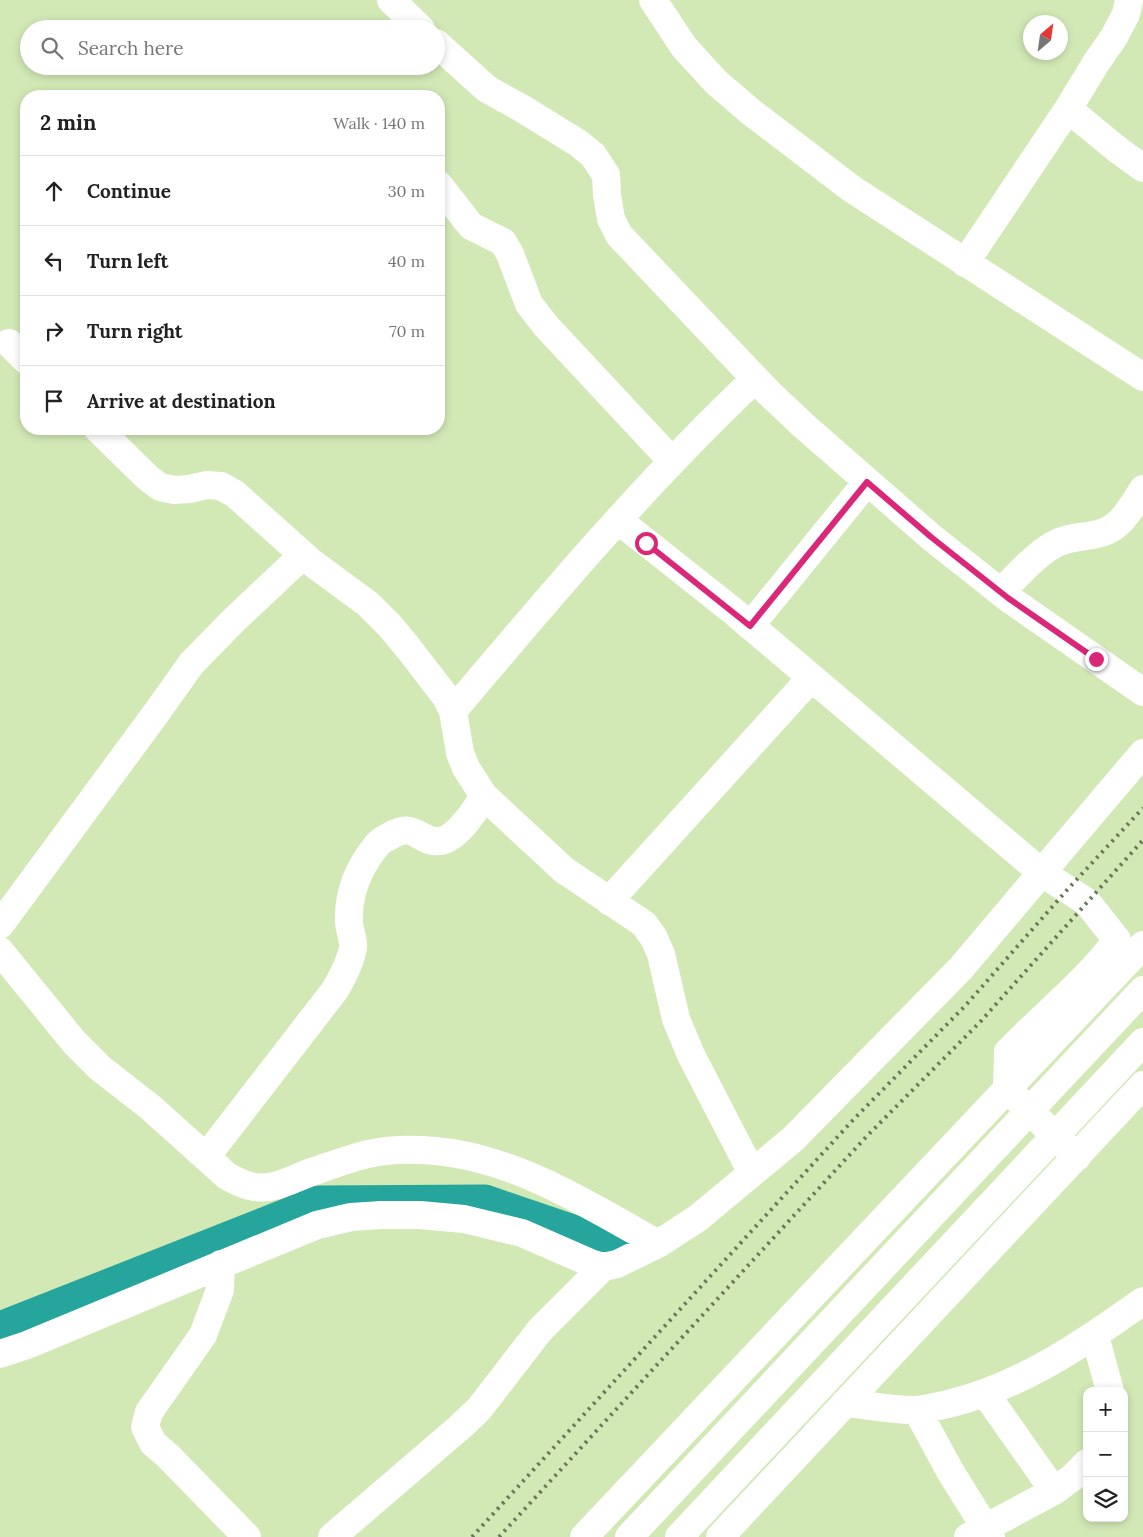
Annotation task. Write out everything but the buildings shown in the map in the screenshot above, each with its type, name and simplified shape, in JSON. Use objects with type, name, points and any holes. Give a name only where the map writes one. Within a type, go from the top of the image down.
[{"type":"main road","points":[[390,0],[411,20]]},
{"type":"main road","points":[[965,263],[1114,37],[1126,14],[1129,0]]},
{"type":"main road","points":[[660,3],[684,47],[716,82],[751,112],[852,189],[1143,377]]},
{"type":"main road","points":[[445,51],[488,89],[578,143],[593,156],[606,175],[611,219],[619,235],[755,379],[804,426],[931,537],[1001,592],[1143,692]]},
{"type":"main road","points":[[1068,109],[1143,168]]},
{"type":"main road","points":[[445,193],[471,226],[503,242],[510,254],[529,304],[546,326],[672,461]]},
{"type":"main road","points":[[453,711],[618,520],[696,436],[755,379]]},
{"type":"main road","points":[[104,435],[147,477],[160,487],[174,490],[207,485],[221,486],[235,494],[303,555],[368,604],[390,626],[429,673],[446,697],[453,711],[460,753],[466,768],[484,796],[564,870],[644,924],[654,938],[667,974],[676,1019],[691,1055],[752,1173]]},
{"type":"main road","points":[[750,626],[867,482]]},
{"type":"main road","points":[[1001,592],[1036,558],[1054,544],[1068,539],[1102,533],[1114,527],[1127,514],[1143,489]]},
{"type":"main road","points":[[618,520],[750,626],[1042,873],[1087,902],[1117,940],[1101,961],[1008,1052],[1007,1090],[1076,1156]]},
{"type":"main road","points":[[0,925],[137,741],[191,664],[233,621],[303,555]]},
{"type":"main road","points":[[609,901],[812,678]]},
{"type":"main road","points":[[332,1537],[479,1409],[540,1330],[629,1257],[698,1218],[793,1139],[961,968],[1143,753]]},
{"type":"main road","points":[[206,1157],[335,990],[347,968],[353,946],[349,924],[349,901],[354,883],[379,843],[397,831],[409,829],[429,839],[440,841],[453,834],[471,817],[484,796]]},
{"type":"main road","points":[[584,1537],[1143,945]]},
{"type":"main road","points":[[0,951],[74,1042],[100,1068],[150,1107],[227,1176],[239,1183],[257,1188],[276,1185],[370,1154],[401,1151],[436,1151],[469,1156],[534,1177],[556,1187],[629,1257]]},
{"type":"main road","points":[[629,1537],[1143,990]]},
{"type":"main road","points":[[679,1537],[1143,1042]]},
{"type":"main road","points":[[720,1537],[1143,1085]]},
{"type":"main road","points":[[0,1354],[27,1345],[317,1225],[351,1217],[420,1214],[464,1219],[522,1233],[593,1264],[629,1257]]},
{"type":"main road","points":[[221,1264],[220,1290],[203,1335],[149,1412],[145,1428],[153,1443],[248,1537]]},
{"type":"main road","points":[[845,1402],[917,1410],[972,1398],[1042,1366],[1096,1336],[1143,1301]]},
{"type":"main road","points":[[1096,1336],[1109,1387]]},
{"type":"main road","points":[[986,1392],[1054,1491]]},
{"type":"main road","points":[[917,1410],[981,1534],[1054,1491],[1083,1467]]},
{"type":"waterway","points":[[0,1327],[319,1201],[485,1200],[614,1244]]},
{"type":"railway","points":[[472,1537],[853,1120],[965,1006],[1067,890],[1143,808]]},
{"type":"railway","points":[[499,1537],[866,1137],[981,1021],[1143,840]]},
{"type":"route","points":[[646,543],[750,626],[867,482],[931,537],[1008,598],[1096,659]]}]
